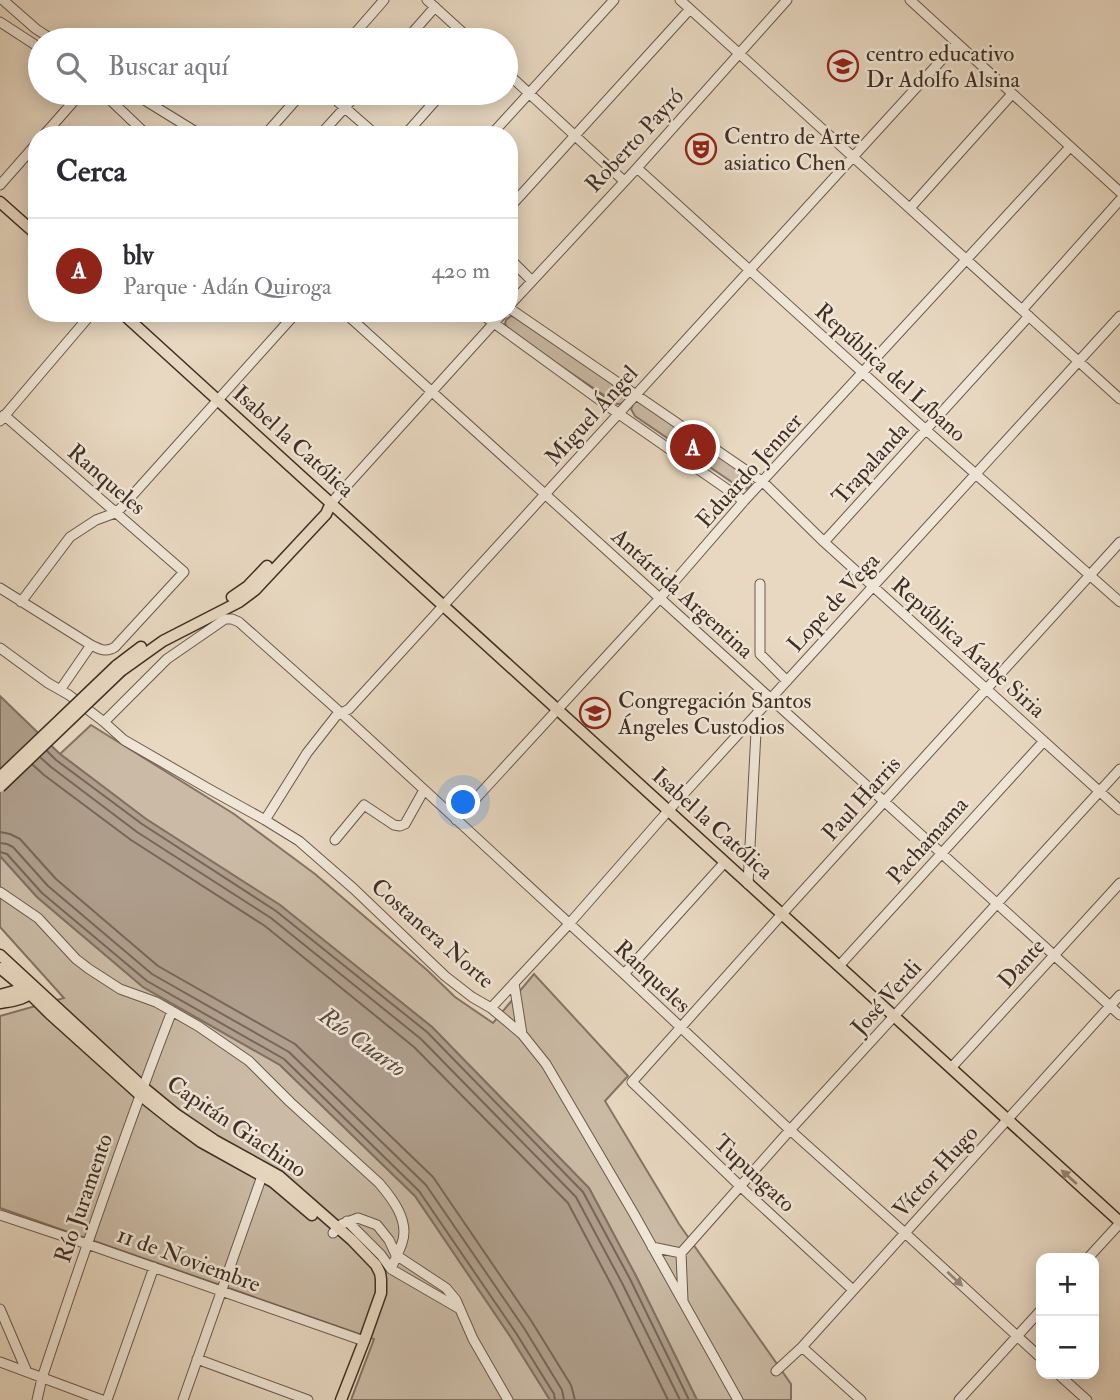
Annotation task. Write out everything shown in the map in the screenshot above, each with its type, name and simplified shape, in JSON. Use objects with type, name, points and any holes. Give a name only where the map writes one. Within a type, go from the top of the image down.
[{"type":"main road","points":[[0,202],[28,227]]},
{"type":"main road","name":"Isabel la Católica","points":[[132,322],[1120,1223]]},
{"type":"main road","points":[[0,777],[159,635],[242,591],[321,509],[331,503]]},
{"type":"main road","points":[[0,788],[119,668]]},
{"type":"main road","name":"Capitán Giachino","points":[[0,955],[50,1014],[201,1142],[262,1175],[339,1227],[373,1276],[373,1295],[341,1400]]},
{"type":"main road","name":"Capitán Giachino","points":[[0,968],[30,989]]},
{"type":"main road","points":[[0,995],[30,989]]},
{"type":"main road","points":[[0,1003],[19,999],[30,989]]},
{"type":"main road","name":"Capitán Giachino","points":[[141,1091],[214,1140],[279,1176],[339,1227],[368,1257],[380,1273],[380,1293],[361,1340]]},
{"type":"main road","points":[[333,1400],[361,1340]]},
{"type":"street","points":[[3,0],[35,28]]},
{"type":"street","points":[[360,28],[384,0]]},
{"type":"street","points":[[427,0],[458,28]]},
{"type":"street","points":[[499,126],[614,0]]},
{"type":"street","points":[[680,0],[1120,399]]},
{"type":"street","name":"Roberto Payró","points":[[518,297],[787,0]]},
{"type":"street","points":[[910,0],[1120,192]]},
{"type":"street","points":[[417,28],[435,7]]},
{"type":"street","points":[[518,198],[690,9]]},
{"type":"street","points":[[0,22],[28,40]]},
{"type":"street","name":"Miguel Ángel","points":[[265,820],[307,753],[335,716],[349,709],[957,43]]},
{"type":"street","points":[[518,83],[624,181]]},
{"type":"street","points":[[910,208],[1012,94]]},
{"type":"street","points":[[52,126],[70,105]]},
{"type":"street","points":[[116,105],[138,126]]},
{"type":"street","points":[[152,105],[186,126]]},
{"type":"street","points":[[273,126],[291,105]]},
{"type":"street","points":[[342,105],[366,126]]},
{"type":"street","points":[[328,126],[348,105]]},
{"type":"street","points":[[413,126],[431,105]]},
{"type":"street","name":"Eduardo Jenner","points":[[456,820],[660,598],[744,501],[1070,147]]},
{"type":"street","points":[[0,185],[28,153]]},
{"type":"street","name":"República del Líbano","points":[[637,167],[975,475],[1120,602]]},
{"type":"street","name":"Trapalanda","points":[[824,542],[926,430],[1120,200]]},
{"type":"street","points":[[518,267],[532,281]]},
{"type":"street","name":"República Árabe Siria","points":[[518,313],[763,482],[824,542],[1120,810]]},
{"type":"street","name":"Lope de Vega","points":[[491,1008],[1120,316]]},
{"type":"street","points":[[2,418],[84,322]]},
{"type":"street","points":[[21,602],[70,537],[96,520],[115,513],[288,322]]},
{"type":"street","name":"Antártida Argentina","points":[[355,322],[1120,1015]]},
{"type":"street","points":[[331,503],[494,323],[744,501]]},
{"type":"street","name":"Ranqueles","points":[[2,418],[184,572],[115,648],[103,651],[91,645]]},
{"type":"street","name":"Paul Harris","points":[[632,1083],[1120,542]]},
{"type":"street","points":[[760,584],[760,654],[787,681]]},
{"type":"street","points":[[0,588],[91,645],[60,690]]},
{"type":"street","name":"Ranqueles","points":[[104,722],[167,659],[225,619],[239,622],[1036,1353]]},
{"type":"street","name":"Costanera Norte","points":[[0,648],[69,695],[124,740],[299,841],[445,976],[491,1008],[522,1034],[546,1064],[635,1214],[738,1400]]},
{"type":"street","points":[[748,884],[757,713]]},
{"type":"street","name":"Pachamama","points":[[839,966],[1044,741]]},
{"type":"street","name":"José Verdi","points":[[681,1253],[1120,769]]},
{"type":"street","points":[[335,840],[364,805],[394,825],[405,824],[425,790]]},
{"type":"street","points":[[624,974],[725,862]]},
{"type":"street","name":"Dante","points":[[951,1068],[1120,883]]},
{"type":"street","points":[[0,892],[38,918],[76,959],[89,969],[120,989],[172,1011],[249,1061],[379,1183],[392,1197],[403,1226],[403,1243],[391,1269]]},
{"type":"street","points":[[514,984],[522,1034]]},
{"type":"street","name":"Víctor Hugo","points":[[776,1371],[802,1347],[1120,995]]},
{"type":"street","name":"Río Juramento","points":[[37,1400],[41,1378],[141,1091],[172,1011]]},
{"type":"street","name":"Tupungato","points":[[632,1083],[853,1290]]},
{"type":"street","points":[[183,1400],[262,1175]]},
{"type":"street","name":"11 de Noviembre","points":[[0,1215],[361,1340]]},
{"type":"street","points":[[339,1227],[358,1219],[377,1225],[389,1240],[396,1255],[446,1289],[456,1300],[473,1339],[509,1400]]},
{"type":"street","points":[[1093,1253],[1120,1223]]},
{"type":"street","points":[[339,1227],[381,1255],[391,1269],[460,1309]]},
{"type":"street","points":[[652,1247],[681,1253],[684,1303]]},
{"type":"street","points":[[107,1400],[154,1267]]},
{"type":"street","points":[[0,1309],[27,1373]]},
{"type":"street","points":[[959,1400],[1036,1315]]},
{"type":"street","points":[[802,1347],[862,1400]]},
{"type":"street","points":[[197,1359],[308,1400]]},
{"type":"street","points":[[0,1362],[102,1400]]},
{"type":"street","points":[[1064,1379],[1087,1400]]},
{"type":"shaded area","points":[[518,318],[625,392],[625,401],[617,404],[509,331],[505,324],[518,322]]},
{"type":"shaded area","points":[[634,402],[641,402],[751,478],[751,486],[742,489],[635,416],[631,409]]},
{"type":"shaded area","points":[[91,725],[234,814],[315,874],[455,997],[493,1023],[534,974],[628,1076],[605,1101],[679,1224],[791,1384],[791,1400],[697,1400],[589,1188],[432,1027],[280,905],[146,819],[60,754]]},
{"type":"shaded area","points":[[0,856],[37,897],[143,987],[280,1065],[415,1196],[550,1400],[351,1400],[374,1339],[0,1208],[0,1016],[64,998],[0,927]]},
{"type":"water","name":"Río Cuarto","points":[[0,696],[60,754],[146,819],[280,905],[432,1027],[589,1188],[697,1400],[550,1400],[415,1196],[280,1065],[143,987],[37,897],[0,856]]},
{"type":"place","name":"centro educativo Dr Adolfo Alsina","points":[[843,66]]},
{"type":"place","name":"Centro de Arte asiatico Chen","points":[[701,149]]},
{"type":"place","name":"blv","points":[[693,447]]},
{"type":"place","name":"Congregación Santos Ángeles Custodios","points":[[595,713]]}]
